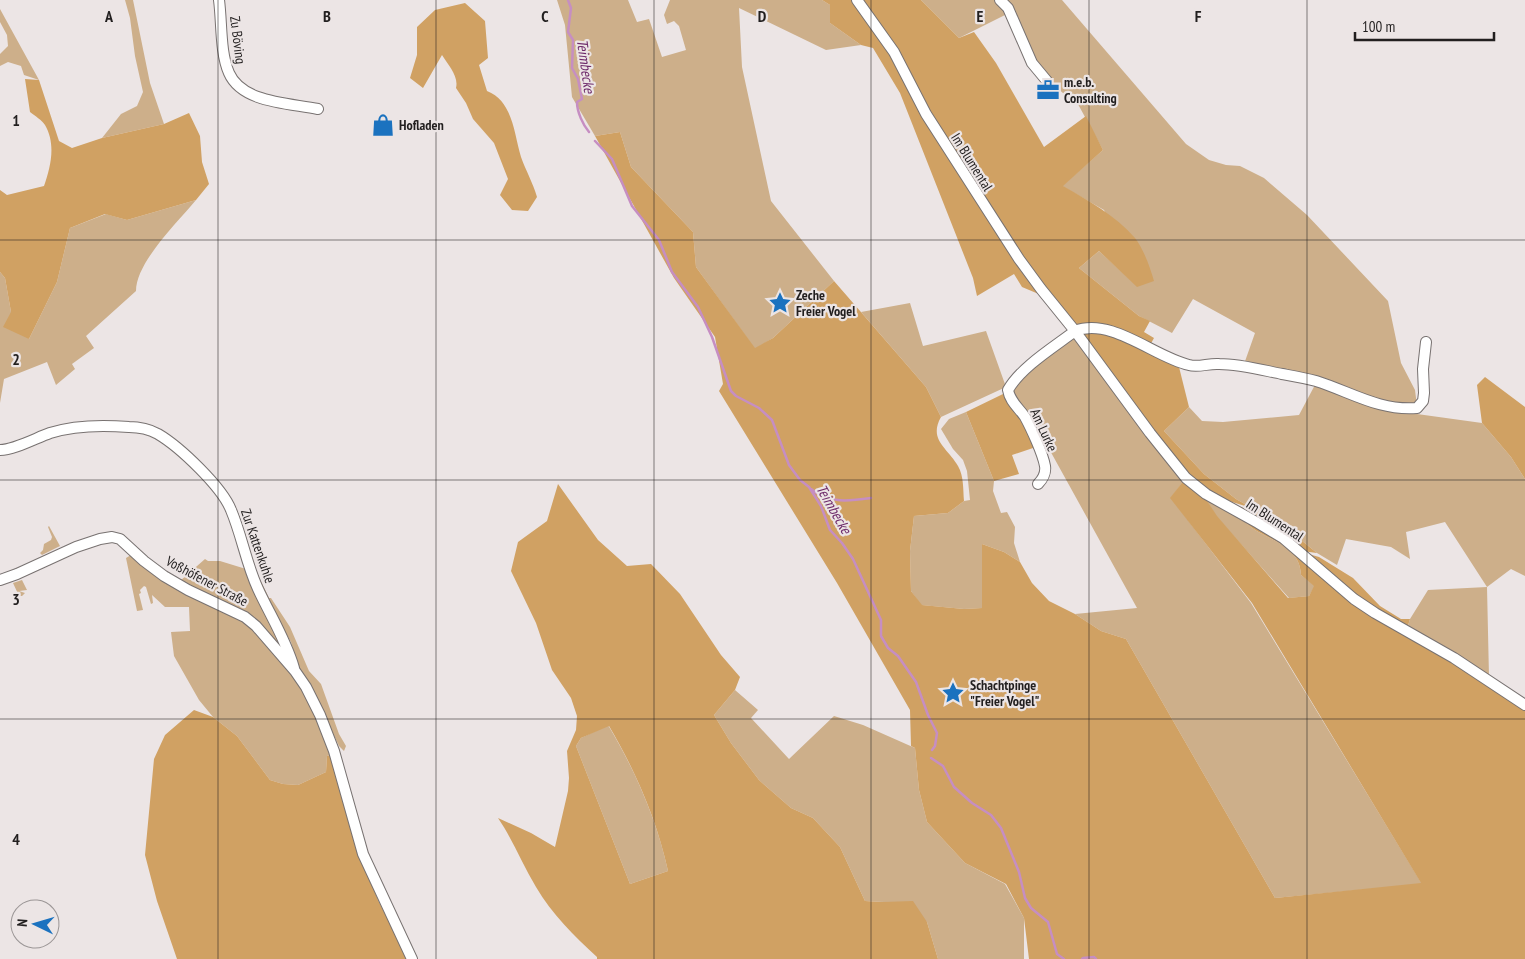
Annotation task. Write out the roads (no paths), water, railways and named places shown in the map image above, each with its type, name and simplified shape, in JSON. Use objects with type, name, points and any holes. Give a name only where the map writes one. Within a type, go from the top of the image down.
[{"type":"street","name":"Zu Böving","points":[[220,0],[225,60],[228,72],[234,82],[258,98],[318,109]]},
{"type":"street","name":"Im Blumental","points":[[857,0],[894,52],[926,114],[992,220],[1041,289],[1186,478],[1206,494],[1283,538],[1354,599],[1454,658],[1525,705]]},
{"type":"street","points":[[1000,0],[1008,8],[1032,63],[1047,81]]},
{"type":"street","points":[[1075,331],[1090,327],[1109,330],[1188,365],[1220,364],[1283,374],[1316,382],[1368,401],[1400,409],[1418,408],[1423,401],[1423,369],[1426,342]]},
{"type":"street","name":"Am Lurke","points":[[1038,484],[1044,473],[1045,465],[1033,434],[1024,416],[1010,398],[1008,390],[1012,383],[1031,365],[1075,331]]},
{"type":"street","name":"Zur Kattenkuhle","points":[[0,450],[51,433],[90,427],[138,428],[150,431],[167,440],[190,460],[222,494],[231,509],[243,552],[257,588],[285,641],[295,671]]},
{"type":"street","name":"Voßhöfener Straße","points":[[0,580],[84,544],[112,537],[120,539],[164,576],[188,590],[245,617],[256,626],[295,671],[306,687],[334,751],[363,854],[412,959]]},
{"type":"waterway","name":"Teimbecke","points":[[568,0],[571,8],[568,32],[573,40],[572,68],[578,79],[582,99],[577,102],[577,106],[589,132]]},
{"type":"waterway","name":"Teimbecke","points":[[595,141],[612,159],[632,206],[659,240],[672,272],[698,307],[712,337],[731,391],[736,396],[759,408],[772,420],[789,465],[800,480],[809,487],[821,506],[830,530],[853,559],[881,620],[881,636],[888,648],[898,656],[916,682],[937,733],[935,746],[932,750]]},
{"type":"waterway","points":[[811,489],[818,494],[832,499],[871,498]]},
{"type":"waterway","name":"Teimbecke","points":[[931,758],[943,766],[954,787],[972,803],[991,815],[1001,828],[1019,872],[1025,898],[1031,908],[1048,922],[1057,954],[1064,959]]},
{"type":"waterway","name":"Teimbecke","points":[[1082,959],[1094,957],[1096,959]]},
{"type":"place","name":"m.e.b. Consulting","points":[[1048,90]]},
{"type":"place","name":"Hofladen","points":[[383,125]]},
{"type":"place","name":"Zeche Freier Vogel","points":[[780,303]]},
{"type":"place","name":"Schachtpinge \"Freier Vogel\"","points":[[953,693]]}]
